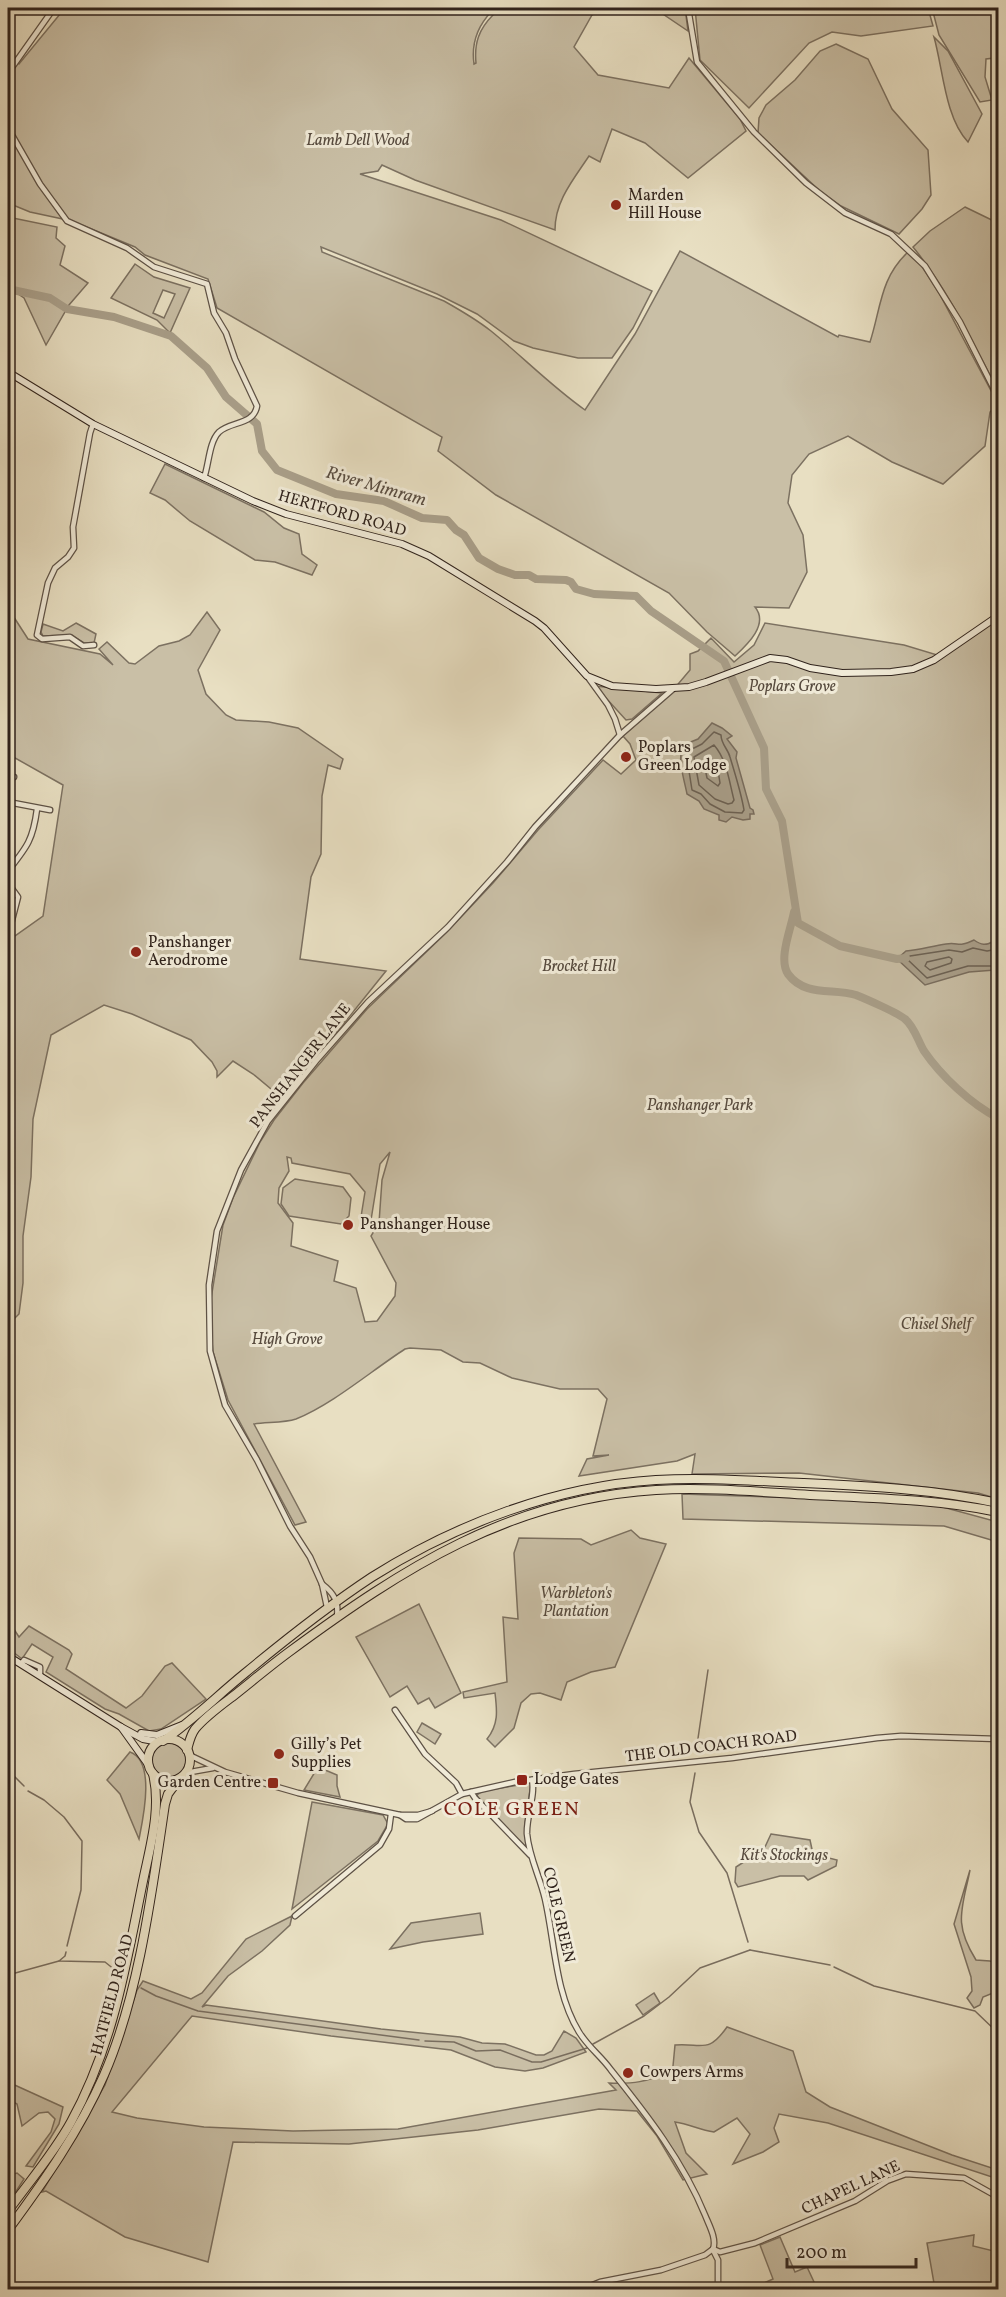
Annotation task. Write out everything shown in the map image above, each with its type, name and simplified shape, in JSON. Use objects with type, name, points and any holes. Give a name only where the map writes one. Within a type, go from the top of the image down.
[{"type":"highway","points":[[999,1503],[931,1491],[833,1484],[696,1479],[646,1481],[594,1487],[541,1500],[440,1540],[373,1577],[327,1609],[245,1673],[187,1724],[161,1741],[149,1755],[151,1770],[165,1781],[182,1776],[190,1761],[188,1753],[190,1739],[196,1728],[284,1656],[337,1617],[411,1568],[491,1528],[546,1508],[596,1497],[657,1490],[937,1501],[999,1512]]},
{"type":"highway","points":[[161,1741],[174,1740],[188,1753]]},
{"type":"highway","name":"HATFIELD ROAD","points":[[8,2211],[70,2124],[106,2042],[124,1980],[153,1825],[157,1792],[151,1770]]},
{"type":"highway","name":"HATFIELD ROAD","points":[[8,2230],[78,2128],[115,2046],[139,1955],[165,1804],[168,1794],[182,1776]]},
{"type":"main road","name":"HERTFORD ROAD","points":[[8,372],[93,424],[204,478],[286,514],[402,544],[429,556],[535,621],[587,676]]},
{"type":"main road","points":[[587,676],[603,684],[623,688],[673,689],[698,684],[757,662],[776,658],[810,668],[842,673],[914,669],[934,660],[999,616]]},
{"type":"main road","points":[[8,1656],[143,1739],[161,1741]]},
{"type":"main road","points":[[124,1728],[153,1736],[187,1724]]},
{"type":"main road","points":[[124,1728],[151,1770]]},
{"type":"street","points":[[8,72],[54,8]]},
{"type":"street","points":[[688,8],[697,62],[764,143],[806,183],[844,213],[891,234],[925,266],[960,322],[999,397]]},
{"type":"street","points":[[8,128],[40,184],[67,221],[127,248],[154,267],[207,284],[214,313],[226,333],[235,360],[257,406],[255,414],[249,419],[230,425],[216,436],[212,442],[204,478]]},
{"type":"street","points":[[93,424],[73,527],[74,548],[68,557],[55,568],[48,583],[37,635],[42,639],[70,638],[83,646],[94,645]]},
{"type":"street","points":[[587,676],[608,705],[620,735]]},
{"type":"street","name":"PANSHANGER LANE","points":[[327,1609],[322,1584],[310,1557],[290,1526],[225,1406],[210,1351],[209,1285],[217,1231],[241,1170],[268,1121],[316,1061],[368,1002],[448,927],[507,862],[535,827],[620,735],[673,689]]},
{"type":"street","points":[[8,776],[14,777]]},
{"type":"street","points":[[8,802],[50,810]]},
{"type":"street","points":[[8,871],[28,847],[35,827],[37,808]]},
{"type":"street","points":[[8,883],[18,897],[11,924]]},
{"type":"street","name":"PANSHANGER LANE","points":[[322,1584],[335,1596],[337,1602]]},
{"type":"street","points":[[337,1602],[337,1617]]},
{"type":"street","points":[[395,1710],[425,1754],[456,1783],[462,1794]]},
{"type":"street","name":"THE OLD COACH ROAD","points":[[213,1768],[298,1793],[391,1814],[418,1815],[432,1811],[462,1794],[532,1780],[732,1758],[877,1738],[901,1736],[999,1740]]},
{"type":"street","points":[[188,1753],[213,1768]]},
{"type":"street","points":[[182,1776],[213,1768]]},
{"type":"street","name":"COLE GREEN","points":[[532,1780],[527,1829],[530,1856],[545,1899],[569,2012],[577,2030],[591,2050],[614,2073],[680,2164],[709,2224],[714,2240],[713,2249],[718,2260],[718,2289]]},
{"type":"street","points":[[471,1792],[530,1856]]},
{"type":"street","points":[[294,1916],[380,1845],[389,1829],[391,1814]]},
{"type":"street","name":"CHAPEL LANE","points":[[580,2289],[600,2282],[661,2270],[705,2255],[713,2249],[720,2252],[754,2243],[855,2201],[887,2181],[906,2174],[964,2178],[999,2197]]},
{"type":"green space","name":"Lamb Dell Wood","points":[[65,8],[489,8],[491,12],[482,24],[474,42],[474,64],[476,63],[478,37],[493,15],[492,8],[603,8],[592,15],[574,47],[598,75],[669,88],[689,58],[740,119],[746,131],[688,178],[645,143],[612,129],[600,162],[589,156],[571,182],[558,210],[555,230],[415,180],[382,165],[378,171],[360,174],[501,220],[652,291],[633,328],[612,358],[578,358],[533,348],[514,341],[477,314],[437,294],[321,247],[322,252],[444,301],[491,331],[585,410],[635,334],[680,251],[838,337],[839,335],[870,342],[887,283],[892,272],[908,252],[921,265],[939,293],[998,404],[990,412],[985,446],[943,484],[892,462],[848,436],[809,454],[792,475],[788,503],[803,535],[807,572],[789,608],[755,607],[759,613],[758,627],[751,640],[735,656],[707,632],[669,593],[496,495],[438,451],[442,437],[217,308],[208,279],[145,255],[135,247],[72,221],[30,212],[8,203],[8,54],[19,64]]},
{"type":"green space","points":[[654,8],[685,8],[688,31]]},
{"type":"green space","points":[[695,8],[928,8],[933,26],[861,36],[832,32],[809,43],[749,108],[700,60]]},
{"type":"green space","points":[[932,8],[997,8],[994,58],[986,59],[985,77],[992,100],[980,102],[939,35]]},
{"type":"green space","points":[[934,37],[948,51],[982,114],[968,142],[954,120]]},
{"type":"green space","points":[[836,44],[868,59],[892,109],[928,150],[931,195],[922,209],[899,234],[841,206],[820,191],[758,133],[759,118],[766,105],[795,80],[820,51]]},
{"type":"green space","points":[[965,207],[998,223],[998,391],[949,299],[913,247],[930,231]]},
{"type":"green space","points":[[8,217],[57,227],[56,238],[65,246],[60,265],[88,283],[69,305],[46,345],[24,298],[8,287]]},
{"type":"green space","points":[[135,264],[154,277],[190,288],[170,333],[157,320],[111,298]],"holes":[[[163,290],[175,294],[164,318],[153,313]]]},
{"type":"green space","points":[[165,464],[264,512],[284,528],[299,534],[302,554],[317,565],[312,575],[275,562],[255,560],[190,521],[165,500],[150,493]]},
{"type":"green space","points":[[8,608],[28,639],[100,654],[113,665],[99,649],[107,642],[129,663],[135,664],[159,646],[179,641],[190,635],[207,612],[220,630],[198,670],[206,694],[226,715],[236,720],[269,722],[298,728],[343,759],[340,769],[328,765],[322,796],[321,854],[311,877],[300,959],[386,971],[283,1099],[233,1061],[217,1077],[217,1071],[212,1062],[191,1040],[132,1014],[104,1005],[51,1035],[33,1119],[31,1177],[23,1236],[23,1283],[19,1314],[8,1325],[8,941],[43,916],[63,785],[8,754]]},
{"type":"green space","name":"Panshanger Park","points":[[998,614],[998,1499],[978,1493],[799,1473],[692,1474],[695,1454],[677,1461],[579,1476],[587,1459],[609,1455],[593,1456],[607,1399],[598,1389],[560,1389],[512,1378],[480,1363],[463,1362],[441,1350],[410,1348],[405,1349],[310,1413],[281,1422],[254,1424],[306,1522],[295,1525],[228,1400],[213,1352],[210,1321],[211,1299],[223,1225],[233,1198],[260,1142],[274,1120],[367,1009],[447,932],[603,760],[621,774],[636,760],[630,744],[623,736],[668,696],[690,670],[690,654],[698,651],[711,638],[734,662],[754,645],[765,623],[904,645],[937,655]],"holes":[[[390,1152],[382,1180],[379,1223],[371,1236],[396,1283],[395,1296],[377,1321],[365,1322],[356,1288],[334,1281],[338,1261],[291,1246],[293,1223],[278,1203],[279,1188],[289,1171],[287,1157],[291,1158],[292,1163],[350,1174],[365,1192],[360,1223],[367,1224],[371,1220],[380,1164]]]},
{"type":"green space","points":[[76,623],[96,634],[94,643],[84,643],[71,635],[43,636],[41,632],[43,624],[63,631]]},
{"type":"green space","points":[[595,686],[662,693],[632,719],[626,720]]},
{"type":"green space","points":[[295,1179],[343,1187],[351,1198],[349,1216],[341,1224],[289,1216],[281,1204],[283,1188]]},
{"type":"green space","points":[[682,1494],[939,1506],[998,1522],[998,1542],[944,1526],[683,1519]]},
{"type":"green space","name":"Warbleton's Plantation","points":[[631,1530],[640,1538],[666,1544],[615,1667],[591,1672],[567,1682],[561,1700],[540,1693],[531,1694],[521,1703],[514,1728],[495,1747],[487,1739],[494,1728],[497,1711],[495,1693],[464,1698],[463,1692],[507,1682],[503,1617],[518,1619],[514,1553],[519,1538],[581,1539],[591,1545]]},
{"type":"green space","points":[[419,1604],[461,1693],[435,1708],[429,1698],[418,1704],[407,1686],[390,1697],[356,1637]]},
{"type":"green space","points":[[8,1620],[19,1637],[29,1626],[69,1650],[72,1654],[66,1669],[126,1708],[142,1696],[165,1666],[172,1663],[206,1699],[161,1729],[149,1731],[105,1709],[46,1672],[53,1657],[32,1644],[22,1659],[8,1648]]},
{"type":"green space","points":[[422,1723],[441,1734],[435,1744],[417,1732]]},
{"type":"green space","points":[[169,1743],[181,1748],[186,1760],[181,1772],[169,1777],[157,1772],[152,1760],[157,1748]]},
{"type":"green space","points":[[130,1752],[138,1758],[145,1778],[145,1805],[139,1839],[120,1794],[107,1780]]},
{"type":"green space","points":[[318,1767],[337,1775],[340,1797],[304,1790]]},
{"type":"green space","points":[[531,1783],[525,1823],[526,1849],[479,1800],[477,1795],[483,1791]]},
{"type":"green space","points":[[312,1802],[383,1815],[388,1824],[378,1841],[292,1909]]},
{"type":"green space","name":"Kit's Stockings","points":[[771,1834],[810,1840],[813,1854],[837,1860],[836,1866],[808,1880],[804,1876],[780,1876],[738,1887],[735,1882],[736,1867],[764,1849]]},
{"type":"green space","points":[[970,1870],[961,1916],[964,1936],[976,1960],[998,1964],[998,1991],[983,1997],[980,2005],[974,2008],[967,1998],[972,1991],[971,1977],[954,1924]]},
{"type":"green space","points":[[480,1913],[483,1934],[390,1949],[411,1923]]},
{"type":"green space","points":[[292,1916],[290,1925],[262,1951],[228,1976],[202,2007],[206,2005],[381,2029],[460,2037],[482,2043],[505,2044],[536,2055],[544,2055],[552,2051],[564,2031],[576,2038],[586,2052],[543,2068],[525,2071],[495,2067],[451,2050],[192,2016],[112,2112],[137,2118],[204,2127],[293,2131],[398,2129],[616,2090],[609,2083],[640,2082],[669,2072],[673,2066],[675,2045],[710,2044],[727,2027],[793,2051],[806,2092],[830,2107],[952,2155],[998,2170],[998,2179],[828,2123],[779,2114],[774,2128],[779,2142],[763,2152],[733,2164],[750,2134],[737,2118],[714,2132],[675,2122],[686,2153],[707,2174],[683,2180],[657,2136],[637,2111],[599,2109],[478,2130],[349,2144],[233,2142],[208,2262],[125,2237],[46,2191],[42,2192],[105,2085],[137,1990],[143,1981],[191,1999],[202,1993],[246,1939]]},
{"type":"green space","points":[[654,1993],[660,2003],[643,2015],[636,2005]]},
{"type":"green space","points":[[8,2082],[63,2107],[59,2124],[33,2167],[26,2166],[51,2132],[55,2119],[48,2112],[39,2113],[22,2126],[17,2104],[8,2099]]},
{"type":"green space","points":[[17,2173],[24,2179],[8,2204],[8,2176]]},
{"type":"green space","points":[[974,2235],[973,2246],[998,2252],[998,2289],[987,2287],[975,2290],[935,2289],[927,2243]]},
{"type":"green space","points":[[780,2237],[795,2272],[807,2267],[815,2284],[801,2289],[765,2289],[764,2283],[773,2279],[760,2245]]},
{"type":"water","points":[[712,723],[732,736],[727,739],[737,752],[736,758],[750,808],[754,814],[750,814],[750,819],[732,817],[726,822],[719,820],[719,815],[704,809],[699,801],[687,794],[681,763],[683,745],[698,739]]},
{"type":"water","points":[[974,940],[984,944],[994,941],[998,944],[998,976],[995,970],[969,972],[925,985],[897,959],[906,951],[946,944],[961,944]]},
{"type":"waterway","name":"River Mimram","points":[[8,289],[50,298],[67,309],[114,317],[171,336],[207,368],[226,397],[257,424],[262,451],[277,470],[336,494],[384,501],[422,518],[447,520],[464,535],[479,558],[498,569],[515,575],[529,575],[536,579],[566,580],[571,582],[576,589],[594,594],[636,596],[651,611],[724,661],[764,748],[766,789],[782,821],[798,923],[840,946],[897,959],[906,958]]},
{"type":"waterway","name":"River Mimram","points":[[794,912],[784,960],[788,974],[802,986],[856,995],[901,1016],[911,1026],[924,1051],[948,1079],[977,1105],[998,1118]]},
{"type":"waterway","points":[[696,1752],[708,1670]]},
{"type":"waterway","points":[[8,1770],[24,1786]]},
{"type":"waterway","points":[[695,1773],[690,1802],[699,1832],[727,1873],[748,1942]]},
{"type":"waterway","points":[[28,1791],[44,1800],[64,1817],[82,1841],[81,1890],[67,1946]]},
{"type":"waterway","points":[[750,1950],[830,1965]]},
{"type":"waterway","points":[[593,2044],[644,2016],[669,1997],[700,1968],[750,1950]]},
{"type":"waterway","points":[[66,1952],[59,1961],[105,1962],[115,1970]]},
{"type":"waterway","points":[[8,1975],[59,1961]]},
{"type":"waterway","points":[[834,1967],[874,1986],[975,2011],[998,2033]]},
{"type":"waterway","points":[[141,1988],[156,1996],[198,2011],[419,2040]]},
{"type":"waterway","points":[[425,2041],[454,2042],[476,2051],[500,2050],[532,2062],[541,2062],[587,2048]]},
{"type":"place","name":"Marden Hill House","points":[[616,205]]},
{"type":"place","name":"Poplars Green Lodge","points":[[626,757]]},
{"type":"place","name":"Panshanger Aerodrome","points":[[136,952]]},
{"type":"place","name":"Panshanger House","points":[[348,1225]]},
{"type":"place","name":"Gilly’s Pet Supplies","points":[[279,1754]]},
{"type":"place","name":"Lodge Gates","points":[[522,1780]]},
{"type":"place","name":"Garden Centre","points":[[273,1783]]},
{"type":"place","name":"Cowpers Arms","points":[[628,2073]]},
{"type":"district","name":"COLE GREEN","points":[[512,1810]]},
{"type":"park label","name":"Poplars Grove","points":[[792,687]]},
{"type":"park label","name":"Brocket Hill","points":[[579,967]]},
{"type":"park label","name":"Chisel Shelf","points":[[936,1325]]},
{"type":"park label","name":"High Grove","points":[[287,1340]]}]
